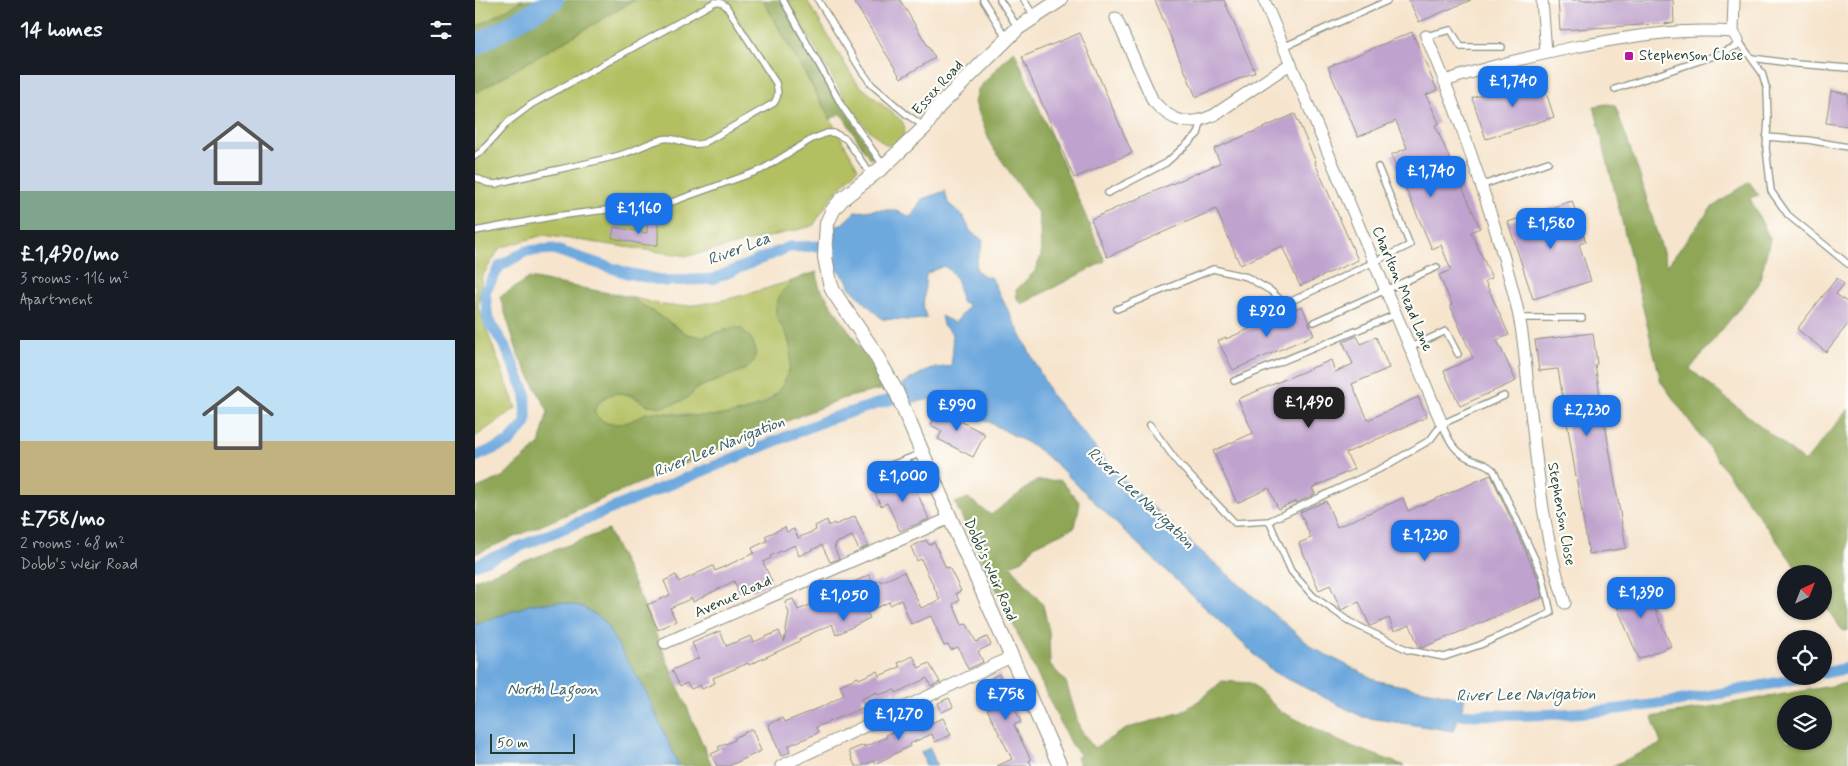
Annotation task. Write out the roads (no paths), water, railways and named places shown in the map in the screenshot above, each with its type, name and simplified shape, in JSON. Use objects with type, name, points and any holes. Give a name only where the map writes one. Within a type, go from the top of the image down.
[{"type":"street","name":"Essex Road","points":[[842,199],[884,166],[925,127],[938,107],[1007,39],[1034,16],[1059,0]]},
{"type":"street","name":"Charlton Mead Lane","points":[[1264,0],[1442,424]]},
{"type":"street","points":[[1542,0],[1546,53]]},
{"type":"street","points":[[1445,81],[1546,53],[1611,40],[1705,30],[1737,39],[1733,0]]},
{"type":"street","points":[[1116,18],[1153,101],[1162,111],[1175,119],[1189,122],[1202,120],[1214,115],[1290,64]]},
{"type":"street","name":"Stephenson Close","points":[[1426,36],[1445,81],[1483,186],[1509,274],[1525,352],[1536,465],[1545,528],[1554,568],[1565,603]]},
{"type":"street","name":"Dobb's Weir Road","points":[[842,199],[833,210],[827,223],[825,257],[833,291],[873,350],[894,388],[1011,657],[1061,766]]},
{"type":"street","name":"Avenue Road","points":[[665,643],[950,518]]},
{"type":"street","points":[[781,766],[1011,657]]},
{"type":"lane","points":[[783,0],[843,106],[884,166]]},
{"type":"lane","points":[[818,0],[872,85],[906,114],[925,127]]},
{"type":"lane","points":[[983,0],[1007,39]]},
{"type":"lane","points":[[1000,0],[1019,28]]},
{"type":"lane","points":[[1024,0],[1034,16]]},
{"type":"lane","points":[[1283,47],[1387,1]]},
{"type":"lane","points":[[475,156],[481,152],[508,122],[533,104],[715,2],[721,2],[726,6],[775,83],[778,92],[774,103],[704,143],[696,145],[671,138],[662,139],[622,154],[496,184],[487,183],[475,177]]},
{"type":"lane","points":[[1426,36],[1451,30],[1461,47],[1502,47]]},
{"type":"lane","points":[[1615,89],[1717,55],[1737,39],[1762,73],[1767,90],[1765,148],[1769,183],[1776,199],[1789,215],[1848,264]]},
{"type":"lane","points":[[1752,58],[1848,68]]},
{"type":"lane","points":[[1108,193],[1166,163],[1198,134],[1202,120]]},
{"type":"lane","points":[[475,231],[555,216],[672,202],[761,170],[812,139],[827,133],[833,133],[846,139],[872,176]]},
{"type":"lane","points":[[1766,137],[1809,140],[1848,147]]},
{"type":"lane","points":[[1483,186],[1548,162]]},
{"type":"lane","points":[[1117,309],[1213,269],[1247,277],[1271,291],[1285,304],[1410,245],[1378,167]]},
{"type":"lane","points":[[1314,322],[1437,267]]},
{"type":"lane","points":[[1234,382],[1397,314]]},
{"type":"lane","points":[[1519,318],[1582,318]]},
{"type":"lane","points":[[1411,347],[1446,331],[1457,354]]},
{"type":"lane","points":[[1150,425],[1178,463],[1235,523],[1269,521],[1382,468],[1430,440],[1442,424],[1504,396]]},
{"type":"lane","points":[[1269,521],[1291,571],[1313,596],[1350,622],[1408,650],[1444,657],[1480,645],[1551,613],[1542,574],[1494,471],[1487,464],[1459,453],[1450,444],[1442,424]]},
{"type":"lane","points":[[881,469],[922,453]]},
{"type":"water","points":[[945,191],[948,203],[963,216],[971,232],[983,240],[976,270],[986,277],[991,277],[1052,396],[1117,474],[1196,547],[1313,648],[1378,681],[1465,698],[1454,731],[1363,717],[1272,671],[1057,465],[1035,447],[943,397],[909,403],[902,384],[929,369],[951,366],[953,350],[952,333],[943,325],[941,316],[955,323],[968,307],[967,303],[961,302],[955,277],[952,272],[943,266],[926,274],[923,308],[927,318],[913,320],[882,319],[849,287],[847,280],[835,268],[836,225],[842,224],[855,212],[872,210],[894,210],[911,217],[922,199]]},
{"type":"water","name":"North Lagoon","points":[[560,602],[583,607],[603,620],[644,688],[679,766],[475,766],[475,625],[532,604]]},
{"type":"water","points":[[930,748],[937,766],[926,766],[921,752]]},
{"type":"waterway","points":[[475,46],[554,0]]},
{"type":"waterway","name":"River Lea","points":[[475,457],[509,442],[526,423],[526,394],[506,348],[488,320],[485,291],[500,266],[526,251],[553,249],[627,273],[665,281],[713,279],[789,247],[850,245]]},
{"type":"waterway","name":"River Lee Navigation","points":[[475,565],[829,419],[905,395]]},
{"type":"waterway","name":"River Lee Navigation","points":[[1832,671],[1848,668]]},
{"type":"waterway","name":"River Lee Navigation","points":[[1445,713],[1467,715],[1579,713],[1695,698],[1777,682]]},
{"type":"place","name":"Stephenson Close","points":[[1629,56]]}]
